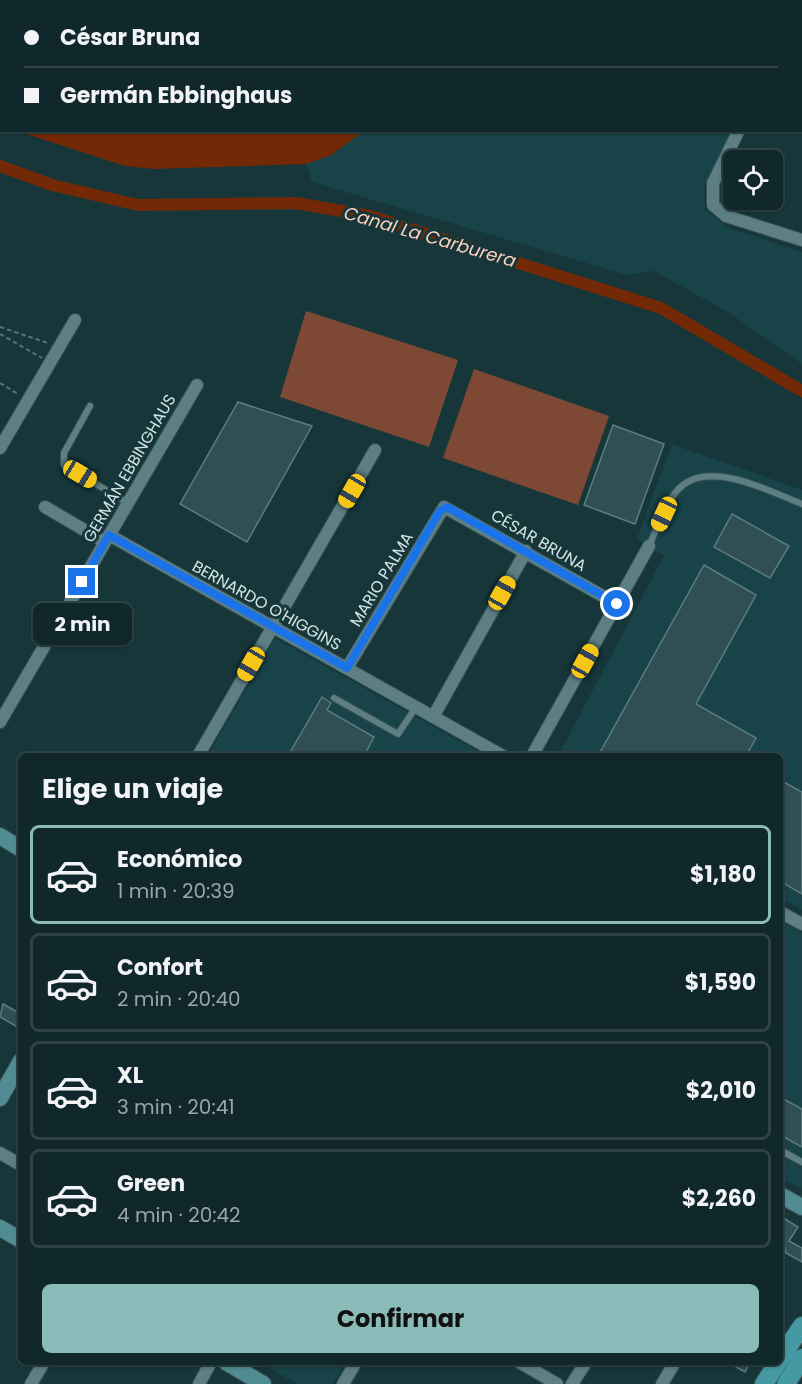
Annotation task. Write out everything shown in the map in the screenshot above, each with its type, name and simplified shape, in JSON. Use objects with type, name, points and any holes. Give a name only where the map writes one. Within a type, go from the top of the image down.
[{"type":"main road","points":[[764,1384],[789,1367],[799,1329]]},
{"type":"street","points":[[738,132],[713,183],[713,205],[726,216],[802,240]]},
{"type":"street","points":[[0,448],[75,320]]},
{"type":"street","name":"GERMÁN EBBINGHAUS","points":[[0,722],[197,385]]},
{"type":"street","points":[[200,753],[375,450]]},
{"type":"street","name":"BERNARDO O'HIGGINS","points":[[45,507],[273,627],[498,753]]},
{"type":"street","name":"CÉSAR BRUNA","points":[[444,507],[617,604]]},
{"type":"street","name":"MARIO PALMA","points":[[347,668],[444,507]]},
{"type":"street","points":[[534,753],[650,546]]},
{"type":"street","points":[[433,717],[525,551]]},
{"type":"street","points":[[0,836],[18,847]]},
{"type":"street","points":[[783,914],[802,924]]},
{"type":"street","points":[[0,1098],[18,1072]]},
{"type":"street","points":[[0,1153],[18,1163]]},
{"type":"street","points":[[783,1197],[802,1207]]},
{"type":"street","points":[[0,1228],[18,1238]]},
{"type":"street","points":[[31,1384],[42,1365]]},
{"type":"street","points":[[199,1384],[209,1365]]},
{"type":"street","points":[[231,1365],[263,1384]]},
{"type":"street","points":[[343,1384],[354,1365]]},
{"type":"street","points":[[524,1365],[557,1384]]},
{"type":"street","points":[[572,1384],[584,1365]]},
{"type":"street","points":[[662,1384],[673,1365]]},
{"type":"lane","points":[[90,406],[64,453],[63,465],[128,503]]},
{"type":"lane","points":[[650,546],[672,498],[682,485],[709,475],[736,479],[802,504]]},
{"type":"lane","points":[[334,698],[399,734],[416,707]]},
{"type":"lane","points":[[783,1152],[802,1162]]},
{"type":"path","points":[[0,327],[50,344]]},
{"type":"path","points":[[0,334],[42,358]]},
{"type":"path","points":[[0,383],[20,395]]},
{"type":"shaded area","points":[[20,132],[363,132],[331,155],[306,164],[153,169],[125,166]]},
{"type":"shaded area","points":[[363,132],[731,132],[704,188],[705,210],[730,228],[802,252],[802,364],[728,312],[653,271],[627,275],[312,182],[306,164],[331,155]]},
{"type":"shaded area","points":[[306,311],[458,360],[429,447],[280,397]]},
{"type":"shaded area","points":[[474,369],[609,416],[578,505],[443,458]]},
{"type":"shaded area","points":[[672,444],[802,490],[802,910],[783,900],[783,753],[560,753],[664,556],[637,539]]},
{"type":"shaded area","points":[[275,638],[481,753],[210,753]]},
{"type":"shaded area","points":[[783,922],[802,933],[802,1189],[783,1180]]},
{"type":"shaded area","points":[[264,1365],[344,1365],[333,1384],[297,1384]]},
{"type":"building","points":[[238,402],[312,426],[247,542],[180,504]]},
{"type":"building","points":[[613,425],[664,444],[635,524],[584,505]]},
{"type":"building","points":[[732,514],[789,546],[770,578],[714,547]]},
{"type":"building","points":[[704,565],[756,595],[696,704],[756,738],[748,753],[600,753]]},
{"type":"building","points":[[322,697],[331,703],[327,710],[374,737],[366,753],[290,753]]},
{"type":"building","points":[[783,782],[802,792],[802,894],[783,883]]},
{"type":"building","points":[[3,1004],[18,1012],[18,1027],[0,1017]]},
{"type":"building","points":[[783,1099],[802,1109],[802,1147],[783,1137]]},
{"type":"building","points":[[783,1218],[798,1227],[789,1241],[802,1248],[802,1262],[786,1253],[785,1249],[783,1252]]},
{"type":"building","points":[[732,1365],[748,1365],[745,1372]]},
{"type":"waterway","name":"Canal La Carburera","points":[[0,166],[52,185],[138,205],[296,203],[370,216],[661,308],[802,391]]},
{"type":"route","points":[[82,582],[109,535],[347,668],[440,511],[447,507],[617,604]]}]
